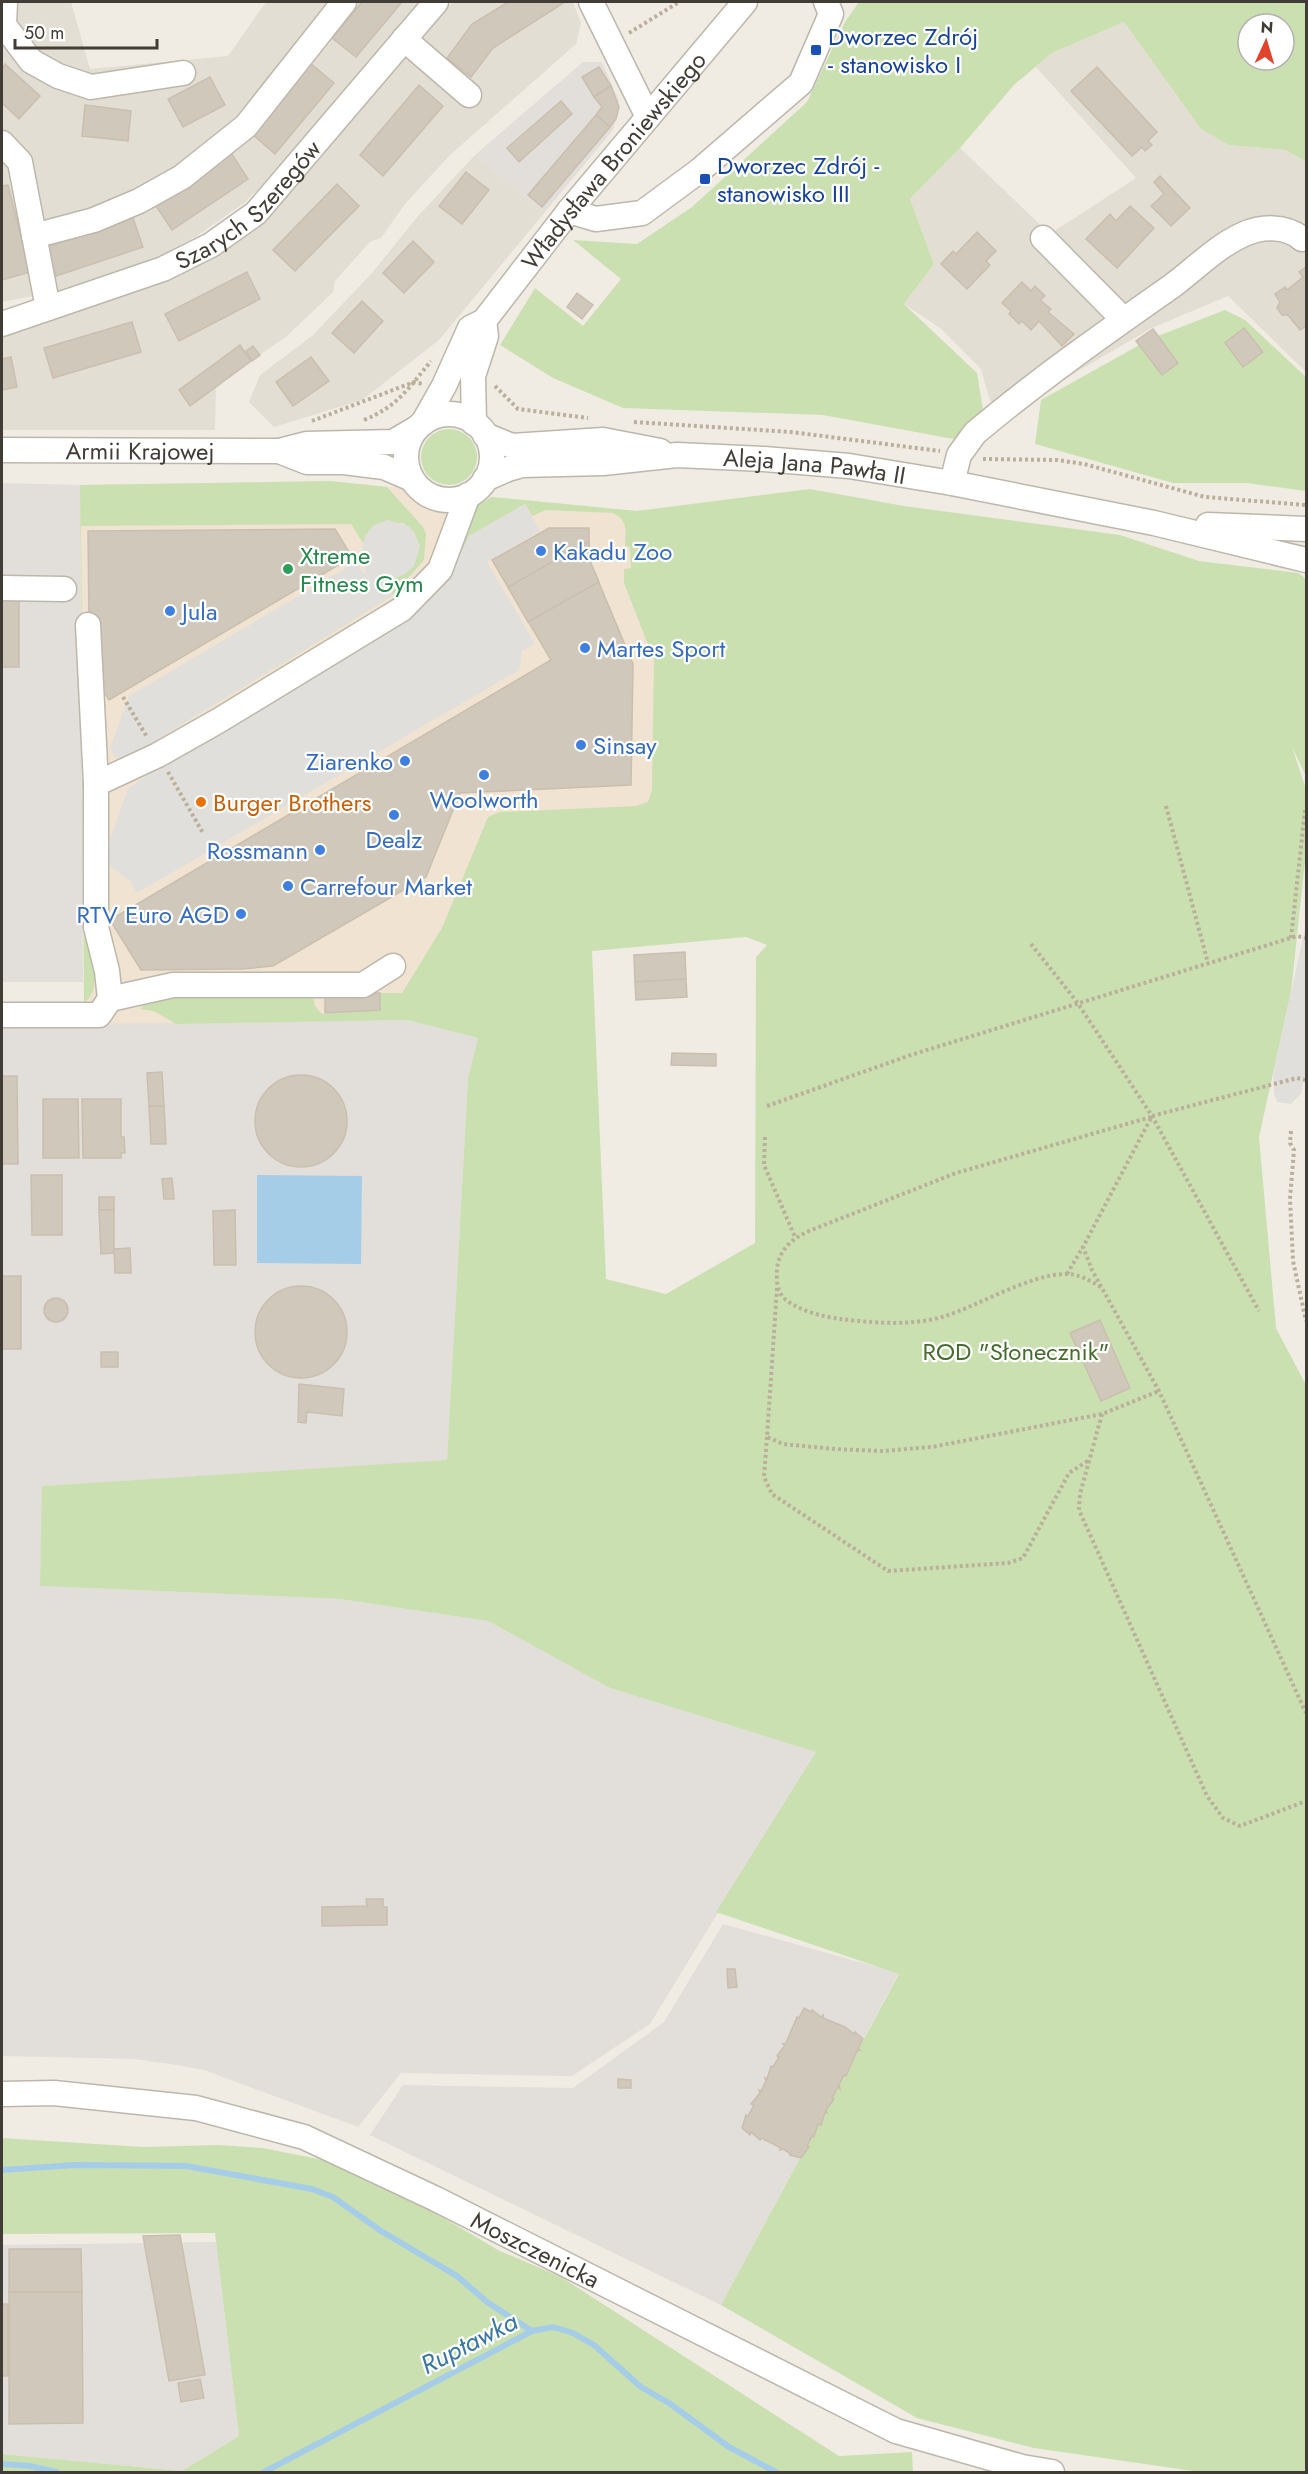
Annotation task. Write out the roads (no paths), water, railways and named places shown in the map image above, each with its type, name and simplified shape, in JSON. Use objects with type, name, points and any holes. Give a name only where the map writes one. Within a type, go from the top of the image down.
[{"type":"street","points":[[5,2],[3,25],[31,62],[58,76],[91,87],[183,73]]},
{"type":"street","points":[[34,236],[94,220],[139,201],[182,177],[246,126],[344,2]]},
{"type":"street","name":"Szarych Szeregów","points":[[2,324],[163,269],[211,245],[256,213],[436,2]]},
{"type":"street","points":[[591,2],[648,117]]},
{"type":"street","name":"Władysława Broniewskiego","points":[[420,425],[444,386],[470,328],[484,321],[569,211],[745,2]]},
{"type":"street","points":[[569,211],[596,219],[642,213],[722,153],[801,82],[831,14],[826,2]]},
{"type":"street","points":[[404,39],[469,95]]},
{"type":"street","points":[[2,143],[20,162],[48,308]]},
{"type":"street","points":[[952,483],[959,455],[975,433],[1005,407],[1122,318],[1244,234],[1281,228],[1302,238]]},
{"type":"street","points":[[1042,238],[1122,318]]},
{"type":"street","points":[[96,784],[158,755],[208,727],[388,619],[432,579],[442,564],[447,548],[491,457],[480,429],[473,376],[486,336],[484,321]]},
{"type":"street","points":[[447,548],[441,519],[406,457],[409,442],[420,425],[445,414],[460,416],[480,429]]},
{"type":"street","name":"Armii Krajowej","points":[[2,450],[279,451],[306,444],[393,442],[420,425]]},
{"type":"street","name":"Aleja Jana Pawła II","points":[[480,429],[512,446],[603,440],[677,455],[849,466],[952,483],[1154,523],[1306,560]]},
{"type":"street","name":"Armii Krajowej","points":[[279,451],[307,462],[344,462],[384,467],[421,487]]},
{"type":"street","name":"Aleja Jana Pawła II","points":[[476,487],[508,469],[522,465],[603,464],[677,455]]},
{"type":"street","points":[[421,487],[445,500],[476,487]]},
{"type":"street","name":"Aleja Jana Pawła II","points":[[1154,523],[1306,529]]},
{"type":"street","points":[[2,588],[64,589]]},
{"type":"street","points":[[2,1015],[99,1015],[110,999],[107,971],[96,927],[96,784],[88,626]]},
{"type":"street","points":[[110,999],[173,985],[363,985],[393,966]]},
{"type":"street","name":"Moszczenicka","points":[[2,2094],[54,2093],[196,2108],[304,2137],[436,2199],[896,2431],[1022,2468],[1052,2472]]},
{"type":"water","points":[[257,1175],[362,1176],[361,1264],[257,1263]]},
{"type":"waterway","points":[[2,2170],[75,2165],[186,2166],[312,2189],[333,2197],[381,2231],[457,2276],[487,2302],[532,2331]]},
{"type":"waterway","name":"Ruptawka","points":[[264,2472],[532,2331],[553,2327],[573,2333],[594,2345],[641,2387],[669,2403],[729,2447],[776,2472]]},
{"type":"waterway","name":"Ruptawka","points":[[2,2464],[30,2466],[57,2472]]},
{"type":"place","name":"Dworzec Zdrój - stanowisko I","points":[[816,50]]},
{"type":"place","name":"Dworzec Zdrój - stanowisko III","points":[[705,179]]},
{"type":"place","name":"Kakadu Zoo","points":[[541,551]]},
{"type":"place","name":"Xtreme Fitness Gym","points":[[288,569]]},
{"type":"place","name":"Jula","points":[[170,611]]},
{"type":"place","name":"Martes Sport","points":[[585,648]]},
{"type":"place","name":"Sinsay","points":[[581,745]]},
{"type":"place","name":"Ziarenko","points":[[405,761]]},
{"type":"place","name":"Woolworth","points":[[484,775]]},
{"type":"place","name":"Burger Brothers","points":[[201,802]]},
{"type":"place","name":"Dealz","points":[[394,815]]},
{"type":"place","name":"Rossmann","points":[[320,850]]},
{"type":"place","name":"Carrefour Market","points":[[288,886]]},
{"type":"place","name":"RTV Euro AGD","points":[[241,914]]},
{"type":"park label","name":"ROD \"Słonecznik\"","points":[[1016,1351]]}]
